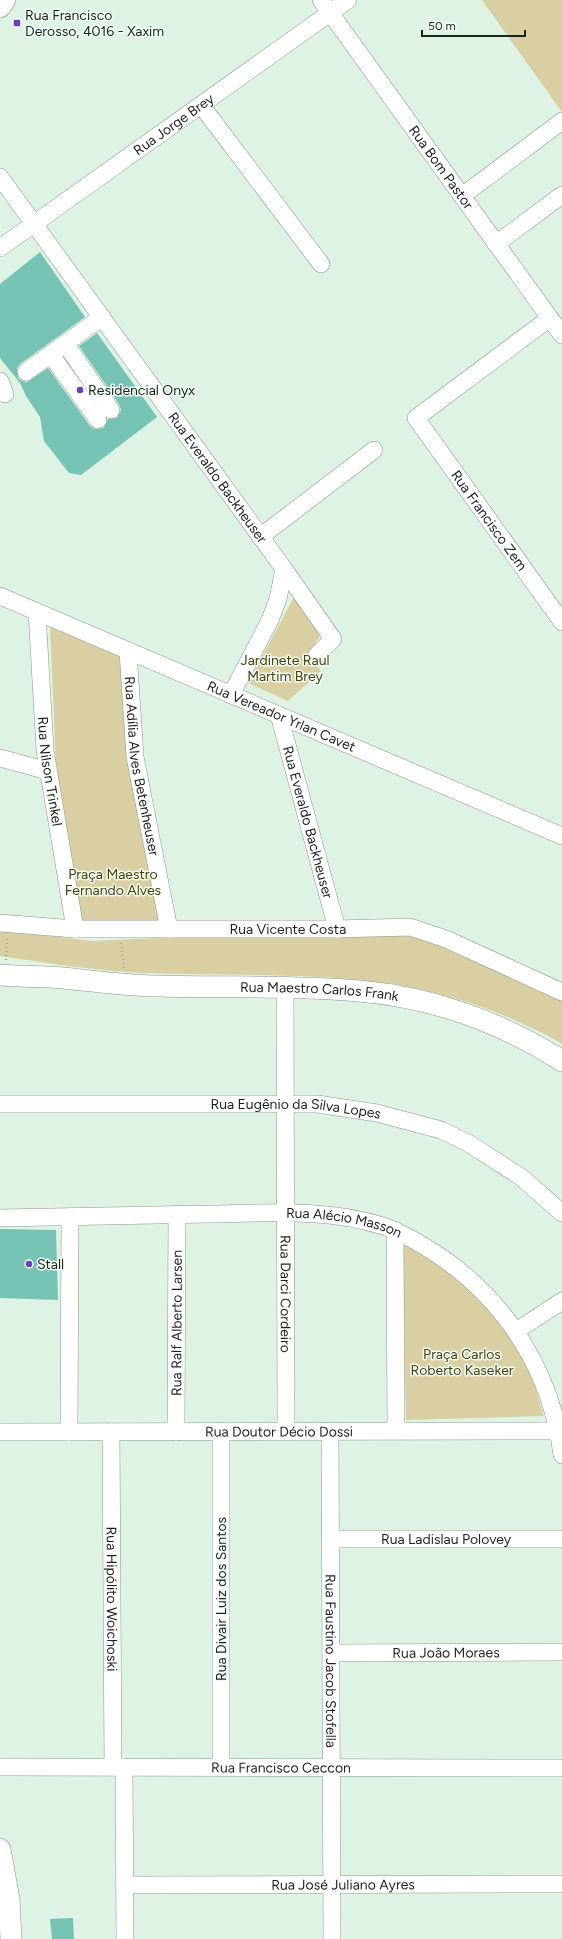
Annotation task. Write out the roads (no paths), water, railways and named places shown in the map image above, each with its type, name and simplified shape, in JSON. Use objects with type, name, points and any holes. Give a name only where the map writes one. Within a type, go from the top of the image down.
[{"type":"main road","points":[[0,7],[5,0]]},
{"type":"main road","name":"Rua Maestro Carlos Frank","points":[[2,968],[63,978],[126,984],[360,991],[437,1005],[496,1025],[562,1061]]},
{"type":"main road","points":[[1,1854],[9,1899],[11,1939]]},
{"type":"street","name":"Rua Jorge Brey","points":[[0,248],[202,104],[326,6],[348,0]]},
{"type":"street","name":"Rua Bom Pastor","points":[[326,6],[562,335]]},
{"type":"street","points":[[202,104],[321,264]]},
{"type":"street","points":[[462,196],[562,121]]},
{"type":"street","name":"Rua Everaldo Backheuser","points":[[0,177],[333,639],[317,655]]},
{"type":"street","points":[[496,244],[562,197]]},
{"type":"street","points":[[26,372],[102,317]]},
{"type":"street","name":"Rua Francisco Zem","points":[[550,318],[416,418],[562,622]]},
{"type":"street","points":[[50,354],[105,415],[65,343]]},
{"type":"street","points":[[260,536],[374,450]]},
{"type":"street","points":[[231,695],[270,620],[278,599],[284,569]]},
{"type":"street","name":"Rua Vereador Yrlan Cavet","points":[[0,596],[562,836]]},
{"type":"street","name":"Rua Nilson Trinkel","points":[[37,612],[48,771],[75,929]]},
{"type":"street","name":"Rua Adília Alves Betenheuser","points":[[128,651],[136,763],[170,928]]},
{"type":"street","name":"Rua Everaldo Backheuser","points":[[279,715],[337,929]]},
{"type":"street","points":[[0,758],[48,771]]},
{"type":"street","name":"Rua Vicente Costa","points":[[4,924],[75,929],[337,929],[396,926],[410,927],[446,939],[562,992]]},
{"type":"street","name":"Rua Darci Cordeiro","points":[[285,988],[286,1431]]},
{"type":"street","name":"Rua Eugênio da Silva Lopes","points":[[0,1104],[318,1104],[346,1107],[384,1114],[441,1130],[468,1142],[493,1157],[521,1177],[562,1213]]},
{"type":"street","name":"Rua Alécio Masson","points":[[0,1218],[286,1212],[348,1218],[395,1230],[431,1250],[467,1277],[499,1308],[516,1331],[534,1364],[558,1431],[562,1455]]},
{"type":"street","name":"Rua Ralf Alberto Larsen","points":[[176,1432],[177,1214]]},
{"type":"street","points":[[69,1432],[70,1217]]},
{"type":"street","points":[[395,1230],[396,1431]]},
{"type":"street","points":[[516,1331],[562,1301]]},
{"type":"street","name":"Rua Faustino Jacob Stofella","points":[[330,1431],[332,1939]]},
{"type":"street","name":"Rua Doutor Décio Dossi","points":[[0,1432],[558,1431]]},
{"type":"street","name":"Rua Hipólito Woichoski","points":[[111,1432],[118,1767],[125,1885],[125,1939]]},
{"type":"street","name":"Rua Divair Luiz dos Santos","points":[[221,1432],[221,1768]]},
{"type":"street","name":"Rua Ladislau Polovey","points":[[331,1539],[562,1539]]},
{"type":"street","name":"Rua João Moraes","points":[[331,1653],[562,1652]]},
{"type":"street","name":"Rua Francisco Ceccon","points":[[0,1767],[562,1768]]},
{"type":"street","name":"Rua José Juliano Ayres","points":[[125,1885],[562,1884]]},
{"type":"place","name":"Rua Francisco Derosso, 4016 - Xaxim","points":[[17,23]]},
{"type":"place","name":"Residencial Onyx","points":[[80,390]]},
{"type":"place","name":"Stall","points":[[29,1264]]},
{"type":"park label","name":"Jardinete Raul Martim Brey","points":[[285,668]]},
{"type":"park label","name":"Praça Maestro Fernando Alves","points":[[113,882]]},
{"type":"park label","name":"Praça Carlos Roberto Kaseker","points":[[462,1362]]}]
